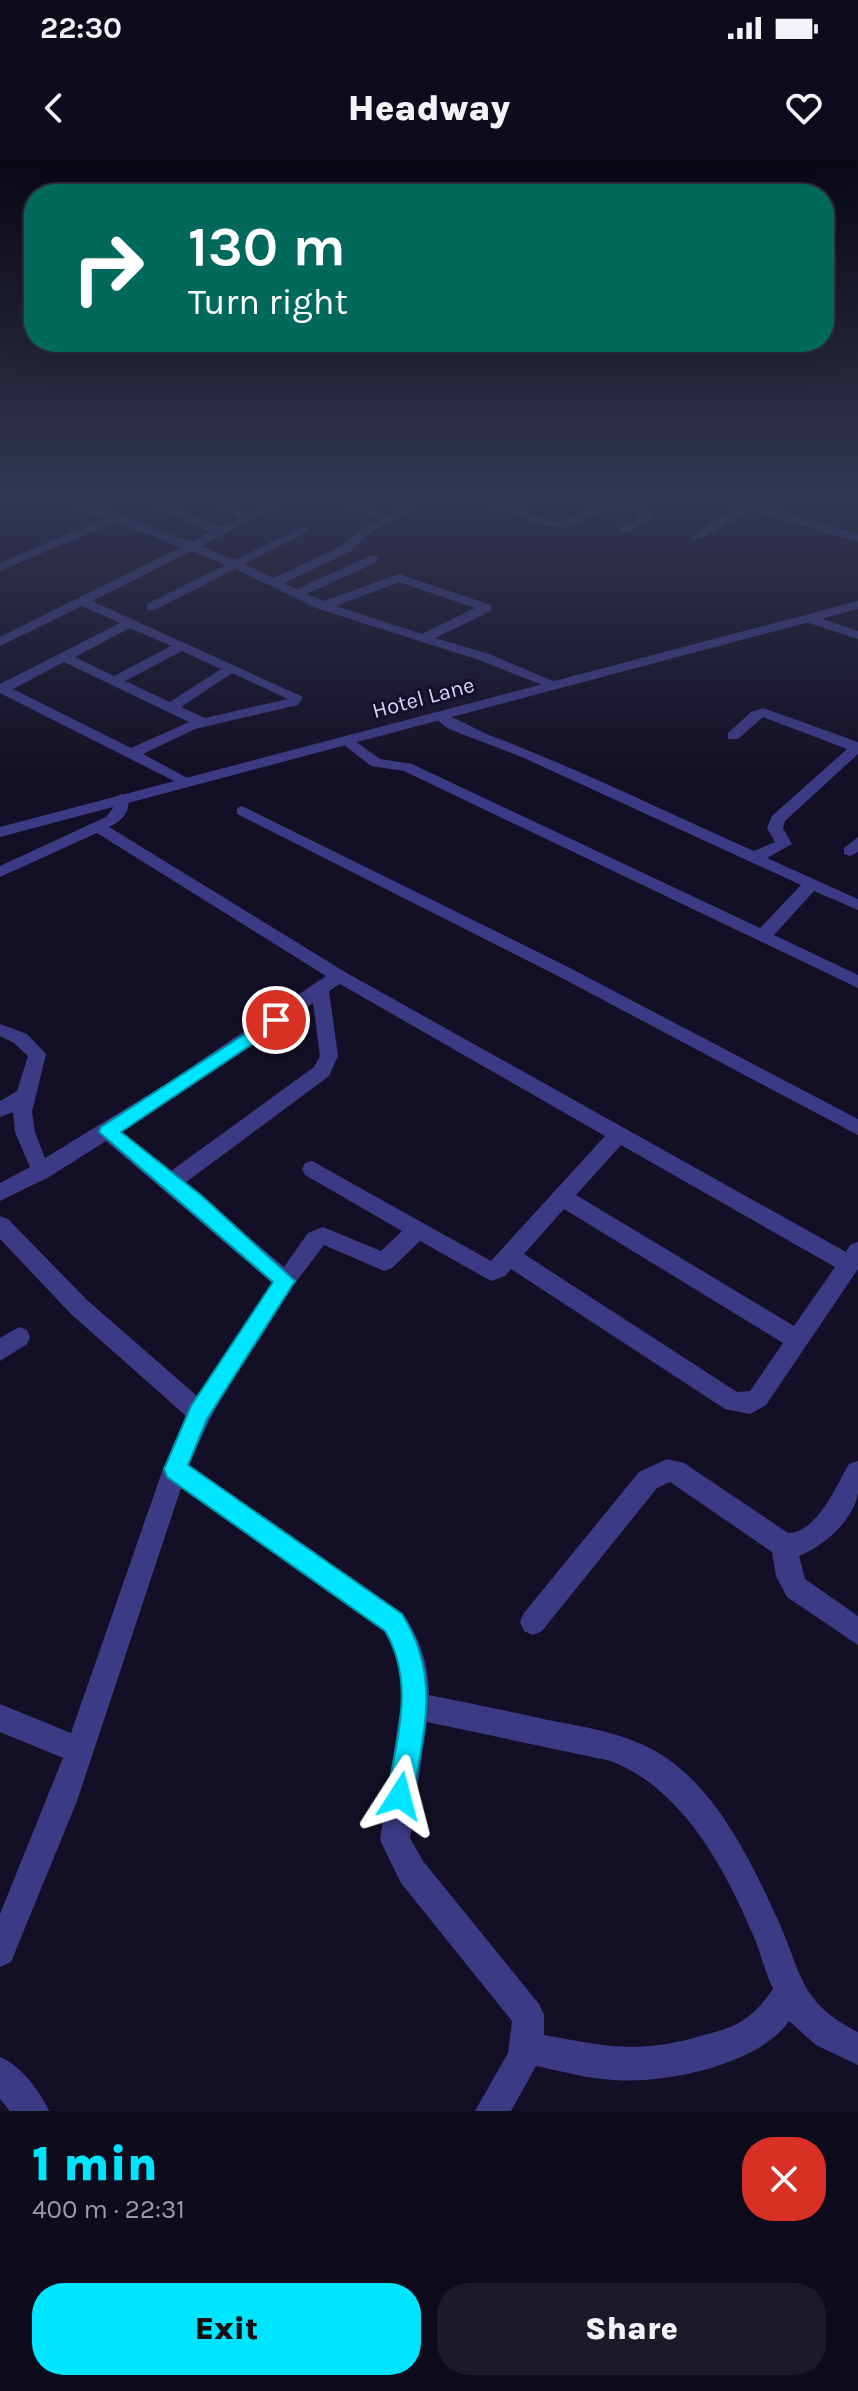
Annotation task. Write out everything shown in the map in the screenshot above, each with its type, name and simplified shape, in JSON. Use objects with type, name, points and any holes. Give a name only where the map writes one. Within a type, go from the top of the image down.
[{"type":"street","points":[[0,642],[103,590]]},
{"type":"street","points":[[151,607],[185,590]]},
{"type":"street","points":[[288,590],[323,606],[484,657],[555,685]]},
{"type":"street","points":[[296,594],[305,590]]},
{"type":"street","points":[[323,606],[366,590]]},
{"type":"street","points":[[423,639],[486,608],[434,590]]},
{"type":"street","points":[[81,601],[296,699],[172,733],[131,754]]},
{"type":"street","name":"Hotel Lane","points":[[0,832],[121,804],[185,781],[355,748],[555,685],[819,622],[858,605]]},
{"type":"street","points":[[819,622],[858,635]]},
{"type":"street","points":[[2,688],[128,624]]},
{"type":"street","points":[[113,682],[181,646]]},
{"type":"street","points":[[64,657],[203,723]]},
{"type":"street","points":[[170,708],[231,668]]},
{"type":"street","points":[[2,688],[185,781]]},
{"type":"street","points":[[733,736],[763,712],[857,747],[778,819],[775,828],[784,844],[753,858]]},
{"type":"street","points":[[444,720],[529,755],[858,905]]},
{"type":"street","points":[[355,748],[376,763],[407,767],[858,982]]},
{"type":"street","points":[[0,872],[112,820],[121,804]]},
{"type":"street","points":[[242,811],[562,971],[858,1128]]},
{"type":"street","points":[[98,827],[339,976],[853,1258],[758,1398],[750,1403],[733,1402],[509,1256]]},
{"type":"street","points":[[763,936],[812,884]]},
{"type":"street","points":[[0,1193],[108,1132],[339,976]]},
{"type":"street","points":[[171,1182],[322,1071],[329,1056],[320,988]]},
{"type":"street","points":[[0,1030],[13,1033],[37,1054],[37,1064],[21,1109],[22,1127],[42,1171]]},
{"type":"street","points":[[0,1110],[25,1096]]},
{"type":"street","points":[[108,1132],[285,1281]]},
{"type":"street","points":[[312,1169],[491,1272],[620,1132]]},
{"type":"street","points":[[562,1197],[798,1340]]},
{"type":"street","points":[[0,1225],[79,1307],[199,1413]]},
{"type":"street","points":[[0,1951],[62,1801],[175,1469],[199,1413],[309,1246],[323,1236],[384,1262],[418,1230]]},
{"type":"street","points":[[175,1469],[394,1623],[407,1644],[415,1678],[415,1706],[395,1840],[412,1872],[528,2015],[531,2033],[528,2048],[492,2111]]},
{"type":"street","points":[[533,1622],[648,1480],[665,1469],[675,1471],[784,1545],[795,1547],[818,1533],[858,1472]]},
{"type":"street","points":[[784,1545],[789,1576],[796,1588],[858,1632]]},
{"type":"street","points":[[415,1706],[611,1747],[639,1757],[658,1770],[712,1830],[733,1864],[767,1930],[789,1993],[803,2013],[824,2032],[858,2049]]},
{"type":"street","points":[[0,1718],[79,1750]]},
{"type":"street","points":[[528,2048],[611,2064],[645,2065],[670,2061],[738,2042],[758,2032],[770,2021],[789,1993]]},
{"type":"street","points":[[0,2073],[32,2111]]},
{"type":"route","points":[[276,1020],[108,1132],[195,1202],[285,1281],[199,1413],[175,1469],[394,1623],[407,1644],[415,1678],[415,1706],[400,1796]]}]
